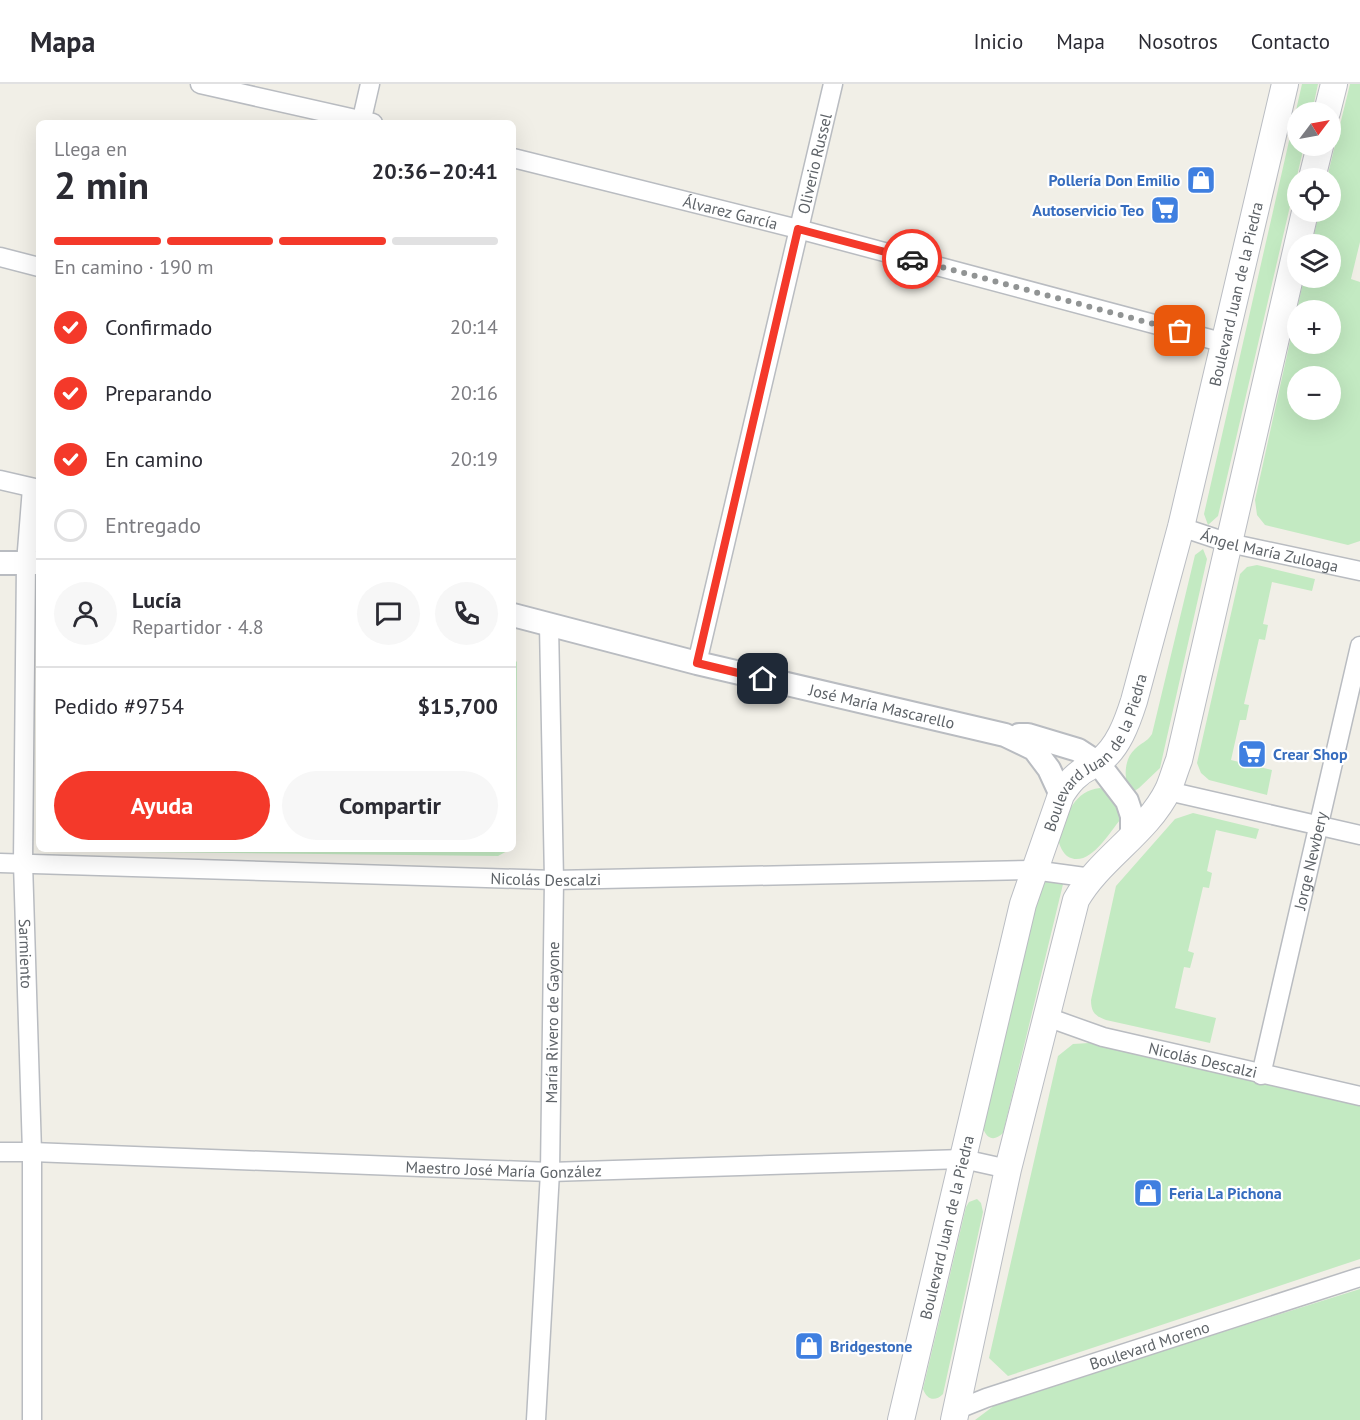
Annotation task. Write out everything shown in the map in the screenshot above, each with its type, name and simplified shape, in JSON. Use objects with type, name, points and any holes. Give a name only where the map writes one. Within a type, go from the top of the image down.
[{"type":"main road","name":"Boulevard Juan de la Piedra","points":[[902,1420],[1023,904],[1061,795],[1071,779],[1098,763],[1111,749],[1126,726],[1181,527],[1285,84]]},
{"type":"main road","points":[[1330,102],[1334,84]]},
{"type":"main road","points":[[950,1417],[1008,1169],[1076,900],[1082,889],[1158,806],[1168,791],[1179,760],[1303,222]]},
{"type":"street","points":[[200,84],[357,120]]},
{"type":"street","points":[[366,120],[370,84]]},
{"type":"street","name":"Oliverio Russel","points":[[697,663],[833,84]]},
{"type":"street","name":"Álvarez García","points":[[516,159],[798,229],[1225,343]]},
{"type":"street","points":[[0,257],[36,266]]},
{"type":"street","points":[[0,480],[35,488]]},
{"type":"street","name":"Sarmiento","points":[[32,1420],[32,1152],[22,863],[35,488]]},
{"type":"street","name":"Ángel María Zuloaga","points":[[1181,527],[1229,543],[1360,571]]},
{"type":"street","points":[[0,563],[32,563]]},
{"type":"street","name":"José María Mascarello","points":[[516,616],[697,663],[1005,735]]},
{"type":"street","name":"María Rivero de Gayone","points":[[536,1420],[550,1172],[554,880],[549,625]]},
{"type":"street","name":"Jorge Newbery","points":[[1261,1075],[1360,646]]},
{"type":"street","points":[[1005,735],[1028,735],[1078,750],[1098,763],[1127,801],[1132,816],[1132,836]]},
{"type":"street","points":[[1005,735],[1034,749],[1050,769],[1061,795]]},
{"type":"street","points":[[1168,791],[1360,835]]},
{"type":"street","name":"Nicolás Descalzi","points":[[0,863],[554,880],[1033,870],[1092,878]]},
{"type":"street","name":"Nicolás Descalzi","points":[[1047,1017],[1103,1037],[1360,1096]]},
{"type":"street","name":"Maestro José María González","points":[[0,1152],[550,1172],[963,1159],[1008,1169]]},
{"type":"street","name":"Boulevard Moreno","points":[[950,1417],[986,1398],[1360,1277]]},
{"type":"green space","points":[[1302,84],[1318,84],[1314,102],[1298,102]]},
{"type":"green space","points":[[1350,84],[1360,84],[1360,242],[1351,279],[1360,282],[1360,541],[1348,545],[1265,525],[1257,515],[1255,500],[1287,354],[1341,354],[1341,300],[1299,300],[1302,288],[1341,288],[1341,234],[1314,234],[1317,222],[1341,222],[1341,168],[1329,168],[1332,156],[1341,156],[1341,121]]},
{"type":"green space","points":[[1287,150],[1287,156],[1302,156],[1299,168],[1287,168],[1287,219],[1218,516],[1208,525],[1204,514]]},
{"type":"green space","points":[[1203,549],[1207,559],[1160,768],[1130,794],[1126,777],[1128,759],[1137,747],[1152,734],[1195,555]]},
{"type":"green space","points":[[1257,565],[1315,579],[1312,591],[1272,582],[1263,624],[1268,625],[1265,640],[1259,639],[1244,704],[1249,705],[1246,720],[1240,720],[1231,760],[1272,770],[1267,795],[1209,780],[1201,773],[1197,763],[1240,574],[1247,567]]},
{"type":"green space","points":[[516,661],[517,662],[516,839]]},
{"type":"green space","points":[[1100,788],[1115,801],[1120,820],[1104,841],[1090,854],[1075,859],[1067,856],[1060,846],[1058,835],[1065,819],[1078,798],[1091,790]]},
{"type":"green space","points":[[1193,813],[1259,829],[1256,839],[1216,830],[1207,871],[1212,873],[1209,888],[1203,887],[1188,951],[1194,953],[1190,968],[1184,967],[1175,1008],[1216,1018],[1210,1043],[1106,1020],[1094,1013],[1091,1004],[1116,886],[1175,819]]},
{"type":"green space","points":[[133,852],[505,852],[498,856]]},
{"type":"green space","points":[[1040,880],[1064,880],[1003,1133],[991,1138],[983,1128]]},
{"type":"green space","points":[[1089,1043],[1360,1105],[1360,1259],[1008,1376],[989,1358],[1058,1056],[1073,1044]]},
{"type":"green space","points":[[977,1199],[981,1203],[983,1212],[943,1394],[931,1399],[923,1389],[966,1207],[969,1202]]},
{"type":"green space","points":[[1360,1289],[1360,1420],[975,1420],[999,1402]]},
{"type":"way so far","points":[[912,259],[1180,331]]},
{"type":"place","name":"Pollería Don Emilio","points":[[1201,180]]},
{"type":"place","name":"Autoservicio Teo","points":[[1165,210]]},
{"type":"place","name":"Crear Shop","points":[[1252,754]]},
{"type":"place","name":"Feria La Pichona","points":[[1148,1193]]},
{"type":"place","name":"Bridgestone","points":[[809,1346]]},
{"type":"route","points":[[763,679],[697,663],[798,229],[912,259]]}]
